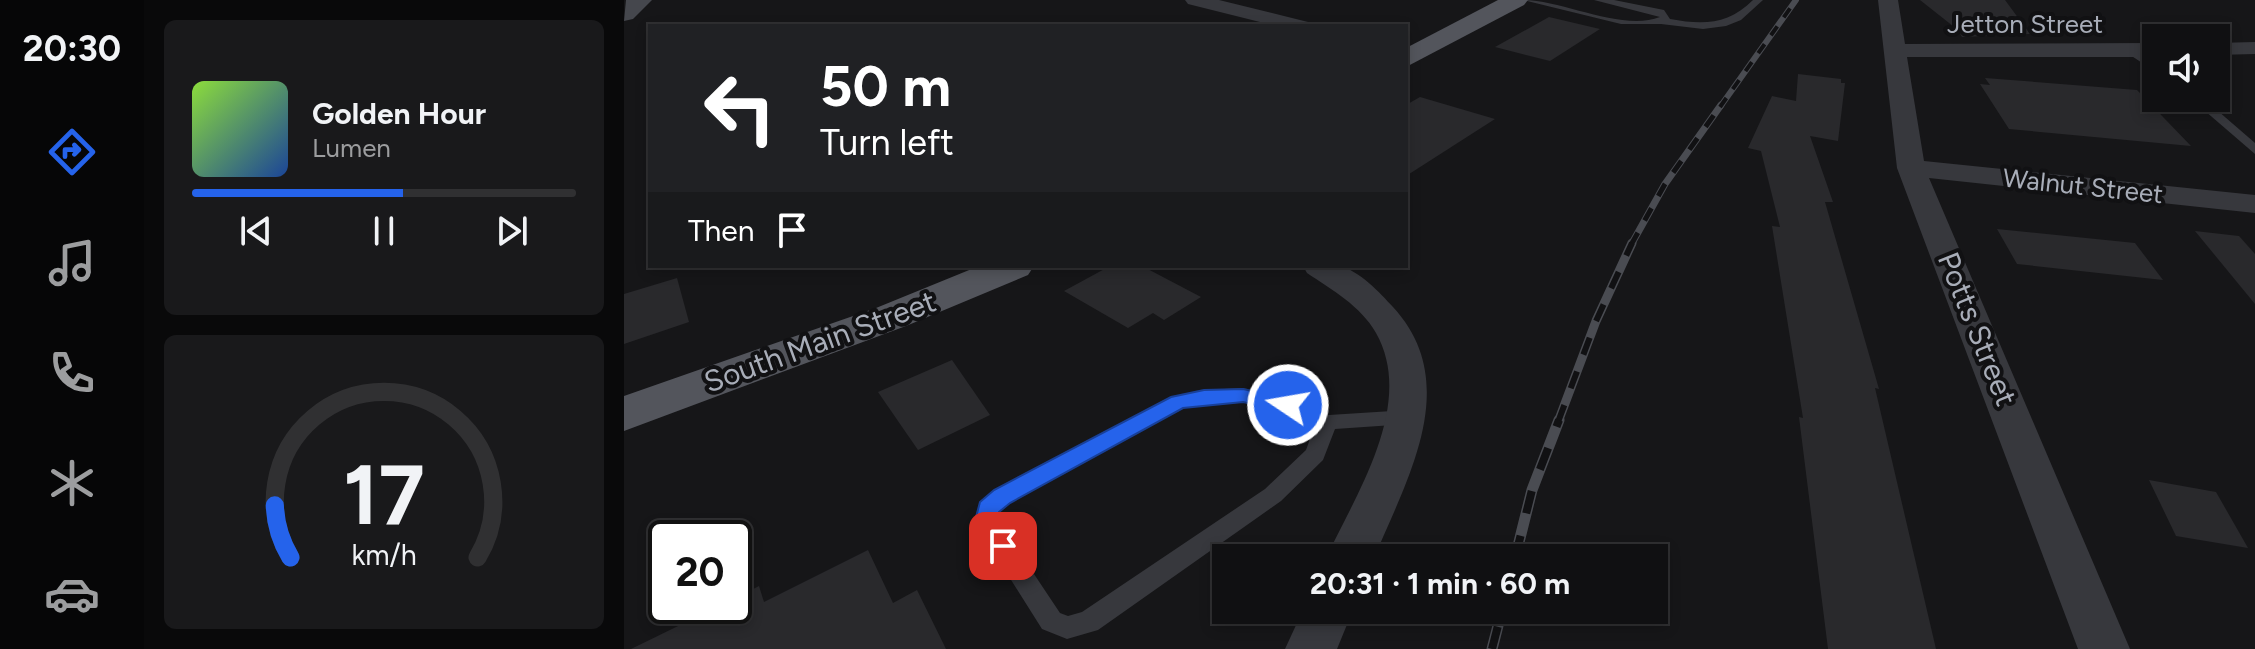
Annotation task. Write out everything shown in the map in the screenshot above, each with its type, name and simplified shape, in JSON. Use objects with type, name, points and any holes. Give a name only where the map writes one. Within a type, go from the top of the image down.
[{"type":"main road","points":[[1409,55],[1516,0]]},
{"type":"main road","name":"South Main Street","points":[[624,414],[891,317],[1009,268]]},
{"type":"street","points":[[624,14],[640,0]]},
{"type":"street","points":[[1195,0],[1293,24]]},
{"type":"street","name":"Potts Street","points":[[1888,0],[1911,168],[2104,649]]},
{"type":"street","points":[[2230,49],[2255,48]]},
{"type":"street","name":"Jetton Street","points":[[1894,51],[2142,51]]},
{"type":"street","name":"Walnut Street","points":[[1911,168],[2255,204]]},
{"type":"street","points":[[1322,268],[1369,298],[1392,325],[1403,347],[1411,382],[1408,417],[1397,450],[1356,544]]},
{"type":"street","points":[[1311,649],[1322,624]]},
{"type":"lane","points":[[1528,0],[1635,23],[1663,21],[1700,27],[1744,17],[1758,0]]},
{"type":"lane","points":[[1599,0],[1661,12],[1665,14],[1663,21]]},
{"type":"lane","points":[[2131,51],[2142,59]]},
{"type":"lane","points":[[2212,112],[2255,150]]},
{"type":"lane","points":[[1327,422],[1315,454],[1273,495],[1089,622],[1067,628],[1051,621],[986,521],[988,509],[1002,497],[1178,402],[1243,395],[1288,405],[1327,422],[1408,417]]},
{"type":"building","points":[[1920,0],[2005,0],[2030,34],[1962,37],[1958,30]]},
{"type":"building","points":[[1549,17],[1600,29],[1550,61],[1495,47]]},
{"type":"building","points":[[1798,74],[1841,79],[1841,83],[1845,83],[1838,141],[1810,136],[1833,202],[1825,202],[1879,389],[1875,388],[1936,649],[1828,649],[1799,417],[1803,418],[1772,226],[1780,227],[1761,151],[1748,148],[1772,96],[1796,101]]},
{"type":"building","points":[[1985,78],[2137,90],[2142,95],[2142,112],[2158,112],[2191,146],[2009,129],[1980,84],[1990,85]]},
{"type":"building","points":[[1420,97],[1495,119],[1408,175],[1408,104]]},
{"type":"building","points":[[1997,229],[2135,243],[2163,280],[2017,264]]},
{"type":"building","points":[[2195,231],[2239,236],[2255,254],[2255,304]]},
{"type":"building","points":[[1106,268],[1146,268],[1201,297],[1164,320],[1153,313],[1128,328],[1064,291]]},
{"type":"building","points":[[677,278],[689,322],[624,344],[624,294]]},
{"type":"building","points":[[952,360],[990,415],[918,450],[878,392]]},
{"type":"building","points":[[2149,480],[2216,492],[2248,548],[2176,536]]},
{"type":"building","points":[[868,550],[893,603],[917,590],[946,649],[631,649],[682,624],[752,624],[752,590],[759,586],[764,602]]},
{"type":"railway","points":[[1720,107],[1796,0]]},
{"type":"railway","points":[[1631,244],[1665,184],[1721,105]]},
{"type":"railway","points":[[1558,422],[1596,321],[1631,244]]},
{"type":"railway","points":[[1518,544],[1532,490],[1559,420]]},
{"type":"railway","points":[[1492,649],[1498,624]]},
{"type":"route","points":[[1003,546],[986,521],[988,509],[1002,497],[1150,415],[1178,402],[1204,397],[1243,395],[1288,405]]}]
